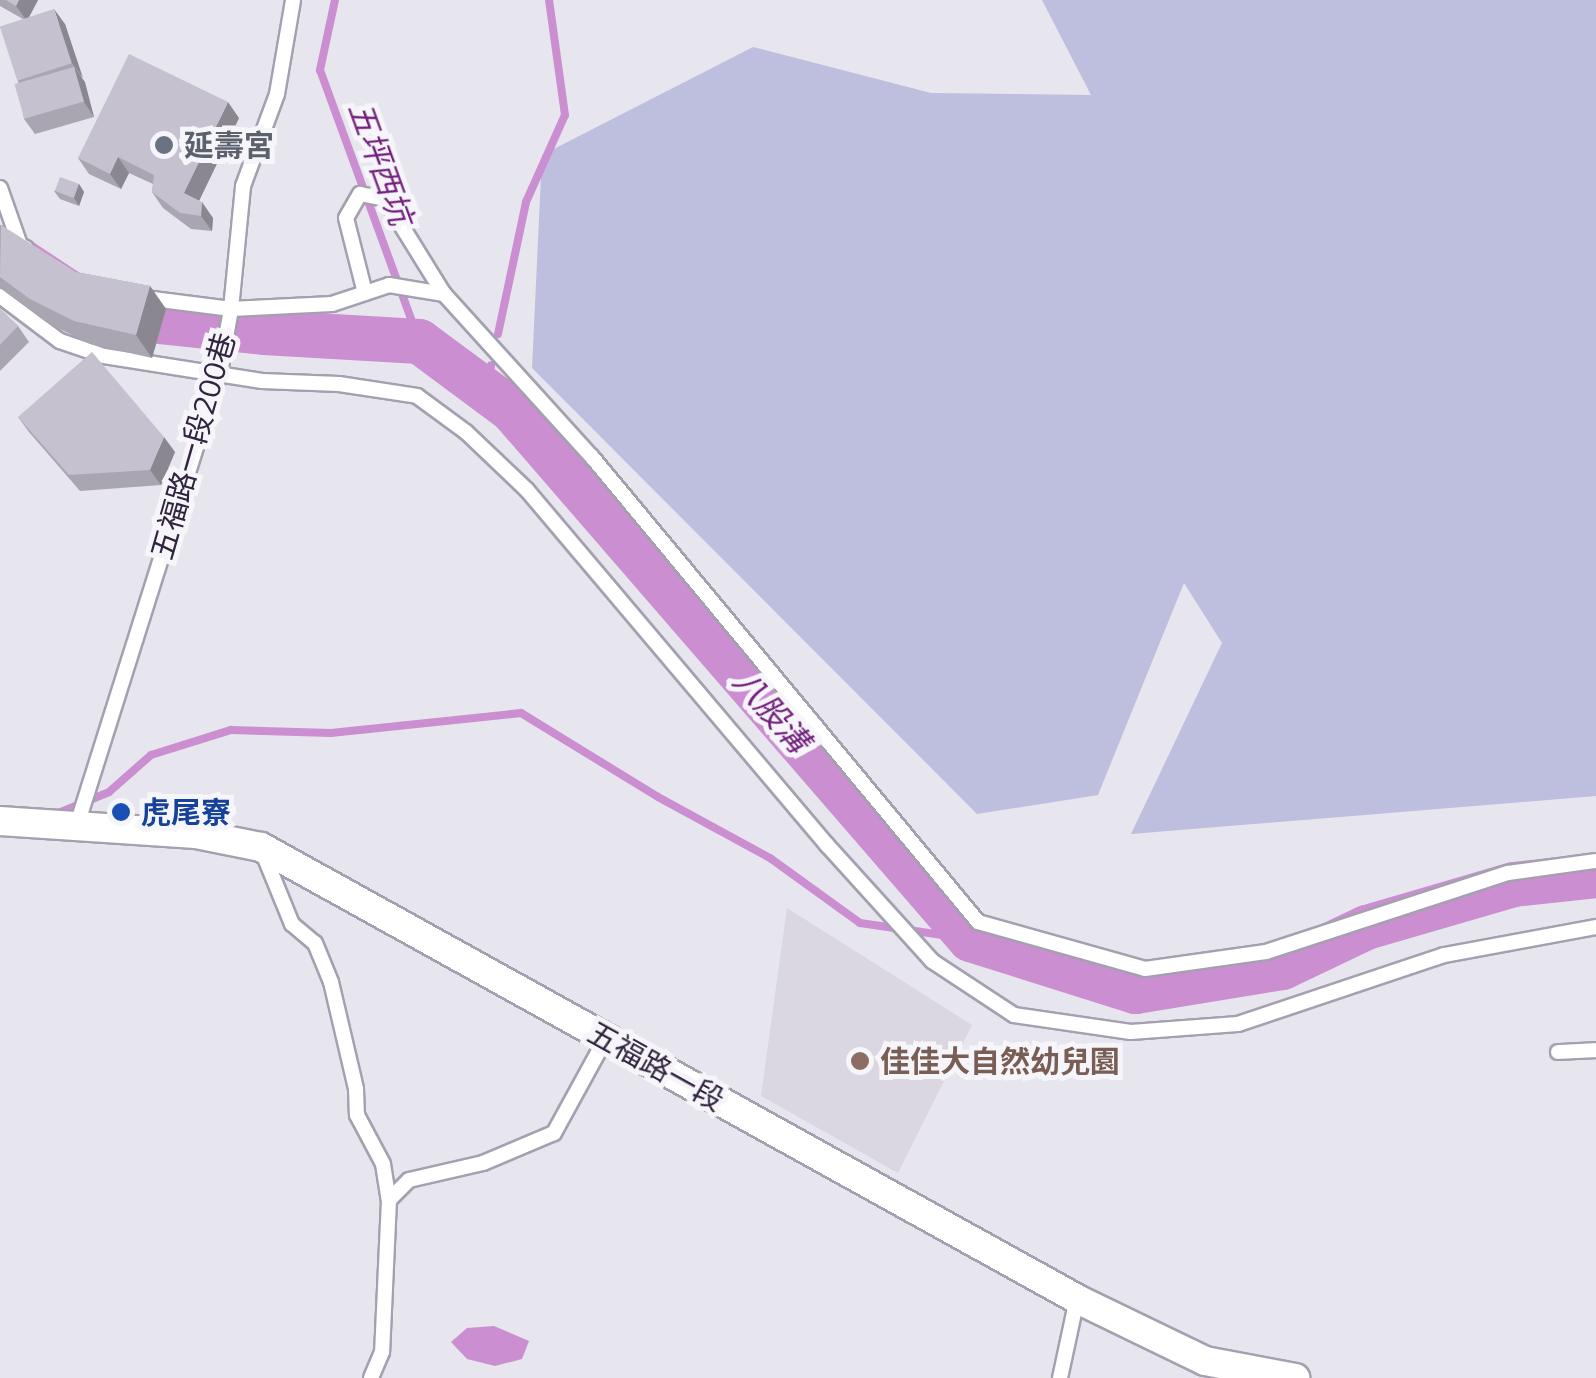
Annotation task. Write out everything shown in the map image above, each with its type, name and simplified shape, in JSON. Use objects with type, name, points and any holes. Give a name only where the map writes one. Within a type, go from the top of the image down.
[{"type":"main road","name":"五福路一段","points":[[0,822],[196,834],[261,847],[1077,1299],[1205,1361],[1295,1378]]},
{"type":"lane","name":"五福路一段200巷","points":[[76,829],[220,372],[232,310],[243,186],[277,94],[293,0]]},
{"type":"lane","points":[[1,194],[20,245],[34,254]]},
{"type":"lane","points":[[365,294],[346,218],[360,194],[385,199],[444,294],[592,458],[978,922],[1145,970],[1266,952],[1508,873],[1596,861]]},
{"type":"lane","points":[[128,295],[232,310],[332,304],[389,285],[444,294]]},
{"type":"lane","points":[[0,296],[60,340],[104,356],[262,381],[339,384],[416,396],[466,432],[527,490],[932,962],[1014,1014],[1131,1032],[1238,1024],[1444,955],[1596,927]]},
{"type":"lane","points":[[261,847],[292,924],[315,943],[332,982],[356,1090],[357,1115],[383,1164],[389,1200],[382,1352],[370,1378]]},
{"type":"lane","points":[[389,1200],[410,1180],[482,1163],[554,1133],[606,1038]]},
{"type":"lane","points":[[1558,1052],[1596,1050]]},
{"type":"lane","points":[[1060,1378],[1077,1299]]},
{"type":"shaded area","points":[[1042,0],[1596,0],[1596,796],[1131,834],[1222,643],[1184,583],[1098,795],[977,814],[532,368],[542,155],[753,47],[931,93],[1091,95]]},
{"type":"shaded area","name":"佳佳大自然幼兒園","points":[[787,908],[972,1025],[898,1173],[761,1096]]},
{"type":"shaded area","points":[[494,1326],[529,1341],[522,1359],[495,1366],[467,1359],[451,1342],[467,1328]]},
{"type":"building","points":[[54,9],[72,63],[17,81],[0,27]]},
{"type":"building","name":"延壽宮","points":[[129,54],[228,102],[184,193],[202,202],[201,216],[180,213],[152,192],[154,175],[118,157],[110,174],[78,158]]},
{"type":"building","points":[[74,67],[84,102],[24,119],[14,84]]},
{"type":"building","points":[[60,177],[79,184],[74,198],[55,191]]},
{"type":"building","points":[[1,225],[76,272],[150,286],[136,335],[74,321],[30,299],[0,277]]},
{"type":"building","points":[[0,309],[18,326],[0,345]]},
{"type":"building","points":[[92,352],[164,437],[150,470],[69,475],[18,417]]},
{"type":"waterway","name":"五坪西坑","points":[[335,0],[320,70],[419,341]]},
{"type":"waterway","points":[[498,334],[526,202],[565,115],[549,0]]},
{"type":"waterway","name":"八股溝","points":[[0,247],[103,315],[264,332],[419,341],[511,409],[970,939],[1135,991],[1282,967],[1366,927],[1513,884],[1596,875]]},
{"type":"waterway","points":[[487,391],[491,365]]},
{"type":"waterway","points":[[56,814],[109,792],[151,755],[231,730],[331,733],[521,713],[658,797],[770,858],[860,923],[970,939]]},
{"type":"place","name":"延壽宮","points":[[164,145]]},
{"type":"place","name":"虎尾寮","points":[[121,812]]},
{"type":"place","name":"佳佳大自然幼兒園","points":[[860,1061]]}]
